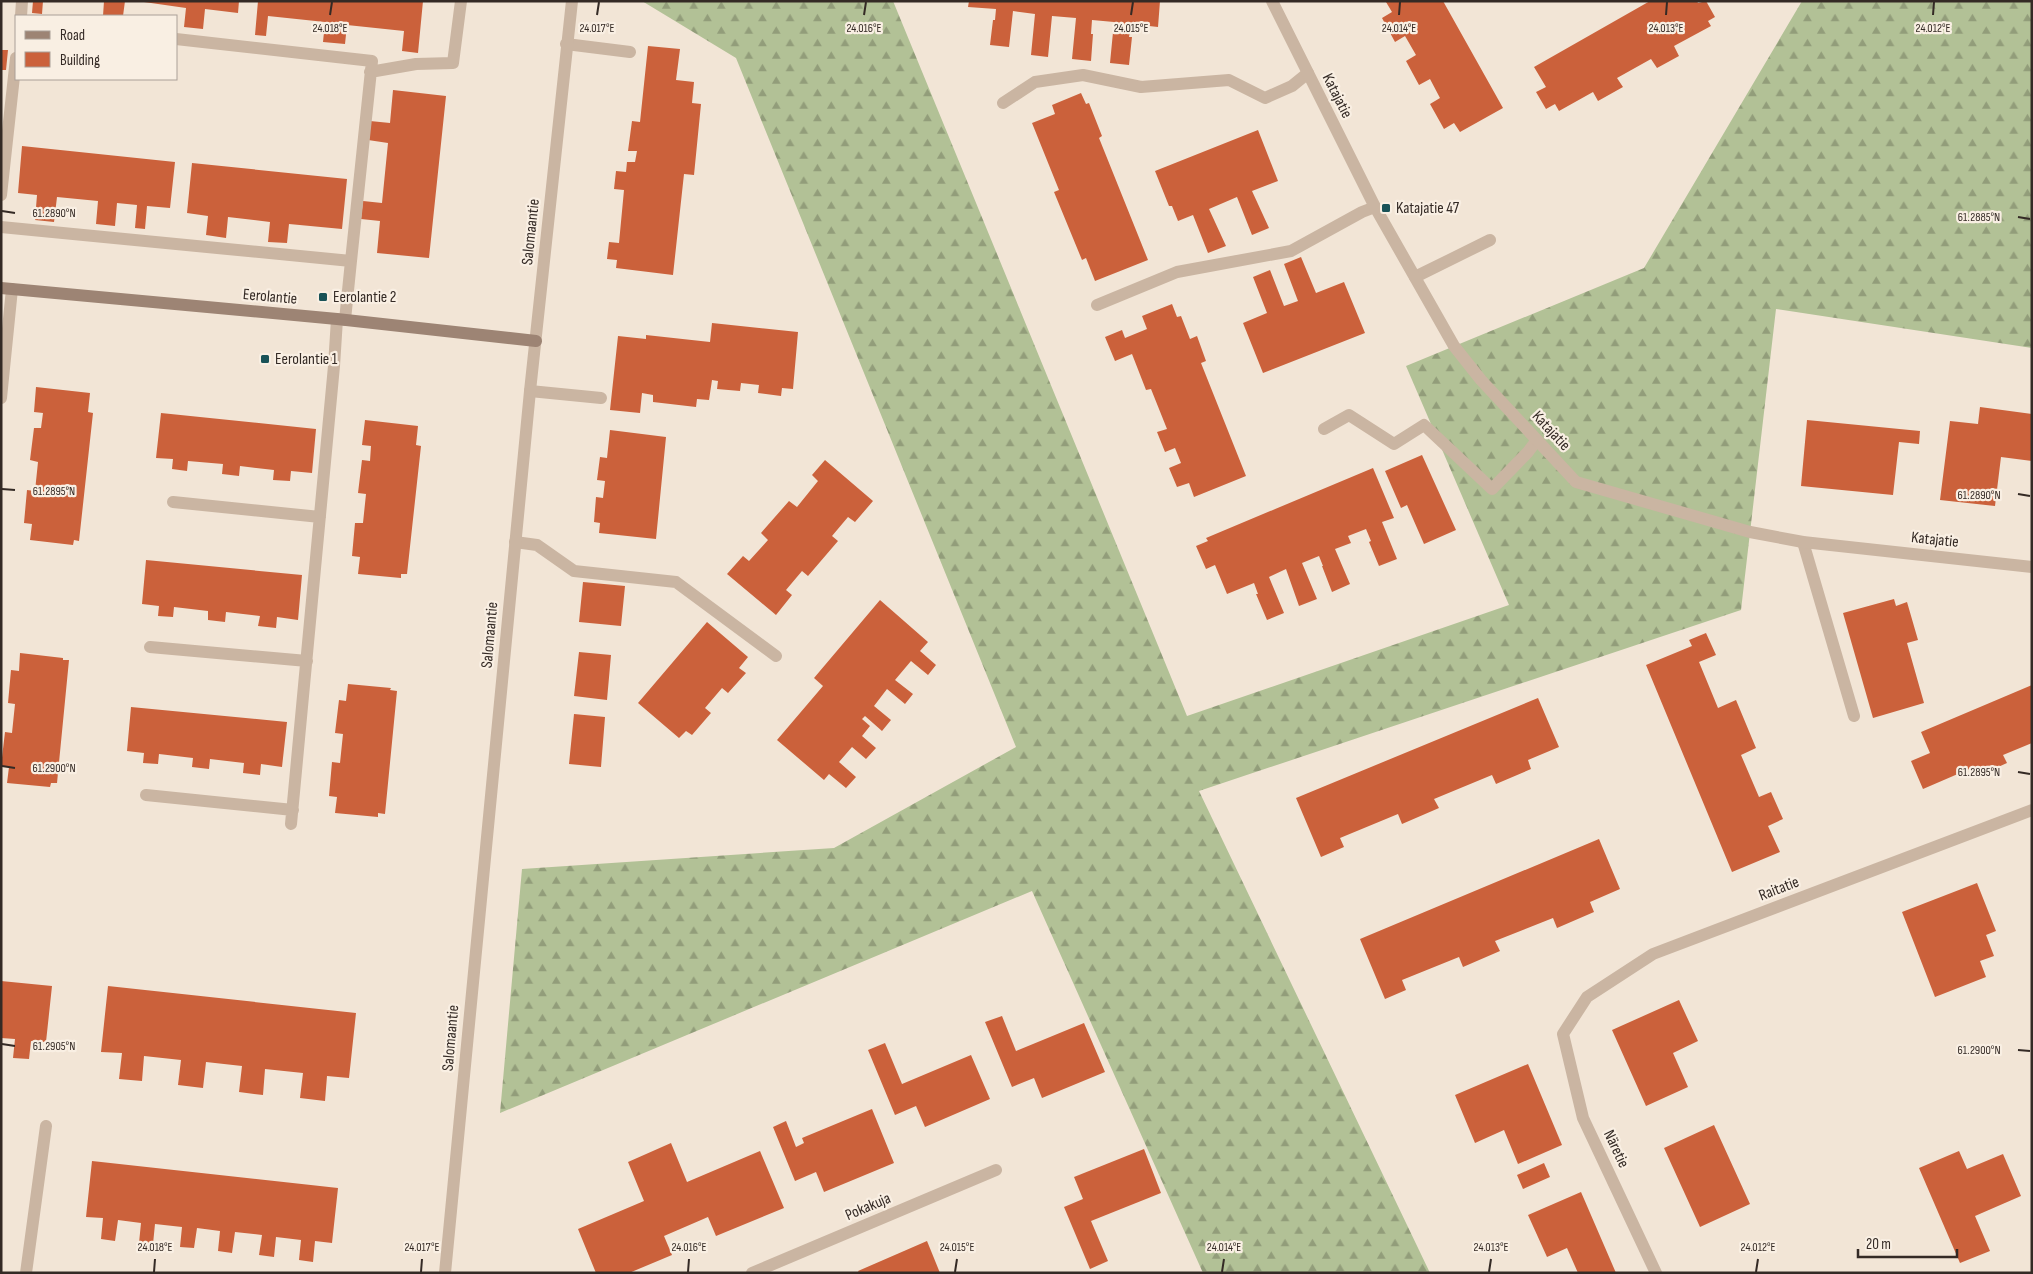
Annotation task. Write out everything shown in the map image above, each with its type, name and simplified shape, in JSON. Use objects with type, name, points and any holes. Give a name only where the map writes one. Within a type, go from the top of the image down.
[{"type":"street","points":[[21,15],[22,1]]},
{"type":"street","points":[[370,72],[416,64],[454,63],[461,1]]},
{"type":"street","name":"Salomaantie","points":[[445,1273],[530,391],[572,1]]},
{"type":"street","name":"Katajatie","points":[[1272,1],[1375,207],[1454,346],[1481,380],[1576,482],[1750,532],[1803,542],[2032,567]]},
{"type":"street","points":[[178,39],[372,61],[351,261],[341,320],[320,517],[292,824]]},
{"type":"street","points":[[566,44],[630,52]]},
{"type":"street","points":[[1,195],[15,67]]},
{"type":"street","points":[[1003,103],[1035,82],[1083,76],[1141,88],[1228,80],[1265,98],[1292,86],[1308,73]]},
{"type":"street","points":[[1097,305],[1176,272],[1291,251],[1362,212],[1375,207]]},
{"type":"street","points":[[1,227],[351,261]]},
{"type":"street","points":[[1415,277],[1490,240]]},
{"type":"street","points":[[1,398],[7,289]]},
{"type":"street","name":"Eerolantie","points":[[7,289],[341,320],[536,341]]},
{"type":"street","points":[[530,391],[601,398]]},
{"type":"street","points":[[1324,429],[1348,415],[1394,444],[1424,425],[1492,489],[1537,440]]},
{"type":"street","points":[[173,502],[320,517]]},
{"type":"street","points":[[515,542],[538,545],[574,571],[676,582],[776,656]]},
{"type":"street","points":[[1803,542],[1854,716]]},
{"type":"street","points":[[150,647],[307,661]]},
{"type":"street","points":[[146,795],[293,810]]},
{"type":"street","name":"Raitatie","points":[[1563,1034],[1587,997],[1653,954],[2032,810]]},
{"type":"street","name":"Näretie","points":[[1563,1034],[1583,1118],[1656,1273]]},
{"type":"street","points":[[26,1273],[46,1126]]},
{"type":"street","name":"Pokakuja","points":[[752,1273],[996,1170]]},
{"type":"green space","points":[[642,1],[893,1],[1187,716],[1509,605],[1406,366],[1644,268],[1802,1],[2032,1],[2032,348],[1776,309],[1741,610],[1199,791],[1430,1273],[1203,1273],[1032,891],[500,1113],[522,869],[834,848],[1016,747],[736,58]]},
{"type":"building","points":[[33,1],[43,1],[42,14],[32,13]]},
{"type":"building","points":[[104,1],[125,1],[123,15],[103,15]]},
{"type":"building","points":[[137,1],[239,1],[238,13],[205,9],[203,29],[184,27],[186,8]]},
{"type":"building","points":[[258,1],[423,1],[418,53],[402,51],[404,31],[347,25],[345,44],[323,42],[325,22],[268,16],[266,36],[255,35]]},
{"type":"building","points":[[969,1],[1160,1],[1158,27],[1131,24],[1129,37],[1132,37],[1129,65],[1110,63],[1114,22],[1092,20],[1091,61],[1072,59],[1076,18],[1052,16],[1048,57],[1031,55],[1035,14],[1013,11],[1009,47],[990,45],[996,9],[968,7]]},
{"type":"building","points":[[1443,1],[1503,108],[1460,132],[1454,123],[1444,129],[1430,104],[1440,98],[1430,79],[1419,85],[1406,61],[1416,55],[1405,36],[1395,42],[1382,18],[1392,12],[1386,2]]},
{"type":"building","points":[[1650,1],[1697,1],[1698,3],[1706,1],[1715,17],[1708,21],[1711,26],[1674,46],[1679,56],[1657,68],[1651,59],[1617,78],[1623,87],[1598,101],[1593,92],[1559,111],[1555,104],[1546,109],[1536,92],[1546,87],[1534,67]]},
{"type":"building","points":[[648,46],[680,49],[676,80],[694,82],[692,103],[701,104],[694,175],[684,174],[673,275],[616,268],[617,260],[607,259],[609,242],[619,243],[624,190],[614,189],[616,171],[626,172],[627,162],[635,162],[637,151],[628,151],[632,121],[640,122]]},
{"type":"building","points":[[1,50],[8,50],[6,70],[1,70]]},
{"type":"building","points":[[393,90],[446,96],[429,258],[377,253],[380,221],[361,219],[363,201],[382,203],[388,143],[368,140],[370,121],[390,123]]},
{"type":"building","points":[[1081,93],[1086,104],[1089,103],[1102,136],[1099,138],[1148,260],[1095,281],[1086,258],[1082,260],[1054,192],[1059,190],[1032,123],[1055,114],[1052,105]]},
{"type":"building","points":[[1258,130],[1278,181],[1252,191],[1269,228],[1252,235],[1237,197],[1209,209],[1226,246],[1208,253],[1193,215],[1178,221],[1172,206],[1169,206],[1155,171]]},
{"type":"building","points":[[22,146],[175,162],[170,208],[147,206],[145,229],[135,228],[137,205],[117,203],[115,226],[96,224],[98,201],[57,197],[54,222],[35,220],[37,195],[18,193]]},
{"type":"building","points":[[192,163],[347,179],[342,229],[289,224],[287,243],[268,242],[270,222],[228,217],[226,238],[206,235],[208,216],[187,213]]},
{"type":"building","points":[[1301,257],[1316,293],[1344,282],[1365,333],[1263,373],[1243,323],[1267,313],[1253,277],[1270,270],[1284,306],[1298,301],[1284,264]]},
{"type":"building","points":[[1172,304],[1177,317],[1181,316],[1190,339],[1197,336],[1206,361],[1201,363],[1246,476],[1194,497],[1189,483],[1177,487],[1169,468],[1181,463],[1175,448],[1165,452],[1157,432],[1167,429],[1151,389],[1146,390],[1132,354],[1115,361],[1105,337],[1122,330],[1125,338],[1147,329],[1142,316]]},
{"type":"building","points":[[712,323],[798,332],[793,389],[782,388],[781,396],[758,393],[759,385],[741,383],[740,391],[717,389],[718,381],[712,380],[709,400],[697,399],[696,407],[653,402],[653,395],[642,393],[640,413],[610,410],[618,336],[646,339],[646,335],[710,342]]},
{"type":"building","points":[[36,387],[90,393],[88,412],[93,413],[79,541],[74,540],[73,545],[30,540],[32,524],[24,523],[27,490],[35,491],[38,462],[30,460],[34,428],[41,428],[43,413],[34,412]]},
{"type":"building","points":[[1980,407],[2032,414],[2032,461],[2001,457],[1995,506],[1940,500],[1950,421],[1978,424]]},
{"type":"building","points":[[161,413],[316,429],[312,473],[291,471],[290,481],[273,480],[274,470],[240,466],[239,476],[222,474],[223,464],[188,461],[187,471],[172,469],[173,459],[156,458]]},
{"type":"building","points":[[365,420],[418,426],[416,445],[421,446],[407,574],[401,574],[401,578],[358,574],[360,557],[352,556],[355,523],[363,523],[366,494],[358,493],[362,460],[370,461],[371,446],[362,445]]},
{"type":"building","points":[[1807,420],[1920,431],[1919,444],[1899,442],[1893,495],[1801,486]]},
{"type":"building","points":[[610,430],[666,437],[656,539],[599,533],[600,523],[594,522],[596,497],[603,498],[605,481],[597,480],[600,457],[607,458]]},
{"type":"building","points":[[1422,455],[1456,530],[1424,544],[1407,505],[1401,508],[1385,471]]},
{"type":"building","points":[[825,460],[873,501],[855,522],[848,517],[832,536],[838,541],[808,576],[802,571],[786,590],[792,595],[776,615],[727,574],[743,556],[749,561],[768,540],[761,533],[789,501],[797,507],[818,481],[812,475]]},
{"type":"building","points":[[1373,468],[1394,518],[1382,522],[1397,559],[1379,566],[1366,529],[1348,536],[1351,543],[1335,549],[1350,584],[1332,592],[1319,556],[1302,563],[1317,599],[1299,606],[1286,569],[1269,577],[1284,613],[1267,620],[1256,594],[1258,594],[1254,583],[1227,594],[1215,565],[1206,569],[1196,546],[1208,541],[1206,538]]},
{"type":"building","points":[[146,560],[302,575],[298,620],[277,617],[276,628],[258,626],[260,616],[226,612],[225,622],[208,620],[208,611],[174,607],[173,617],[158,616],[159,606],[142,604]]},
{"type":"building","points":[[583,582],[625,586],[621,626],[579,622]]},
{"type":"building","points":[[1894,599],[1896,606],[1907,602],[1918,640],[1907,643],[1924,703],[1873,718],[1843,613]]},
{"type":"building","points":[[880,600],[928,642],[920,651],[936,665],[928,675],[911,661],[895,680],[913,694],[905,704],[887,689],[874,706],[891,720],[882,731],[865,716],[862,719],[870,726],[862,736],[876,748],[866,759],[852,747],[839,762],[856,777],[846,788],[829,774],[824,780],[777,740],[823,686],[814,678]]},
{"type":"building","points":[[707,622],[748,657],[739,668],[746,673],[728,693],[722,688],[705,708],[711,713],[692,735],[686,731],[679,738],[638,703]]},
{"type":"building","points":[[1706,633],[1716,655],[1699,662],[1718,708],[1736,700],[1756,748],[1741,755],[1759,797],[1771,792],[1783,819],[1768,826],[1780,852],[1732,872],[1646,665],[1692,646],[1689,640]]},
{"type":"building","points":[[579,652],[611,655],[607,700],[574,696]]},
{"type":"building","points":[[20,653],[69,660],[57,783],[51,783],[50,787],[7,783],[9,767],[1,766],[5,732],[12,733],[15,704],[8,703],[11,670],[19,671]]},
{"type":"building","points":[[348,684],[391,688],[390,690],[397,691],[385,814],[378,813],[378,817],[335,813],[337,797],[329,796],[332,762],[340,763],[343,734],[335,733],[339,700],[346,701]]},
{"type":"building","points":[[2032,685],[2032,743],[2003,755],[2007,763],[1978,776],[1974,767],[1923,789],[1911,761],[1930,753],[1921,732]]},
{"type":"building","points":[[1538,698],[1559,747],[1528,760],[1531,769],[1496,784],[1492,775],[1434,799],[1439,808],[1402,824],[1398,814],[1340,838],[1344,847],[1321,857],[1296,798]]},
{"type":"building","points":[[131,707],[287,722],[282,767],[261,764],[260,775],[243,773],[244,763],[210,759],[209,769],[192,767],[193,758],[159,754],[158,764],[143,763],[144,753],[127,751]]},
{"type":"building","points":[[574,714],[605,717],[601,767],[569,764]]},
{"type":"building","points":[[1599,839],[1620,889],[1590,902],[1594,912],[1557,928],[1553,918],[1495,941],[1500,951],[1463,967],[1459,957],[1402,980],[1406,990],[1385,999],[1360,939]]},
{"type":"building","points":[[1977,883],[1996,931],[1986,935],[1994,956],[1980,961],[1986,977],[1935,997],[1902,912]]},
{"type":"building","points":[[1,981],[52,986],[46,1042],[31,1041],[29,1059],[13,1058],[15,1039],[1,1038]]},
{"type":"building","points":[[108,986],[356,1013],[349,1078],[327,1076],[325,1101],[300,1098],[303,1073],[265,1069],[263,1095],[239,1092],[242,1066],[206,1062],[203,1088],[178,1085],[181,1060],[144,1056],[142,1081],[119,1079],[122,1053],[101,1052]]},
{"type":"building","points":[[1679,1000],[1698,1041],[1673,1053],[1688,1087],[1646,1106],[1612,1030]]},
{"type":"building","points":[[1002,1016],[1016,1051],[1084,1023],[1105,1072],[1042,1098],[1034,1078],[1012,1087],[985,1022]]},
{"type":"building","points":[[885,1043],[902,1084],[971,1055],[990,1099],[925,1127],[916,1106],[895,1115],[868,1050]]},
{"type":"building","points":[[1528,1064],[1562,1145],[1518,1164],[1504,1130],[1475,1143],[1455,1095]]},
{"type":"building","points":[[872,1109],[894,1163],[824,1192],[816,1172],[795,1181],[773,1127],[786,1121],[796,1147],[804,1143],[802,1138]]},
{"type":"building","points":[[1714,1125],[1750,1204],[1700,1227],[1664,1148]]},
{"type":"building","points":[[671,1143],[687,1182],[760,1151],[784,1208],[716,1236],[708,1217],[664,1236],[672,1255],[629,1273],[596,1273],[578,1229],[644,1201],[628,1162]]},
{"type":"building","points":[[1144,1149],[1161,1193],[1091,1221],[1108,1261],[1090,1269],[1064,1207],[1083,1199],[1074,1177]]},
{"type":"building","points":[[1959,1151],[1967,1169],[2003,1154],[2021,1196],[1975,1216],[1990,1251],[1960,1263],[1919,1168]]},
{"type":"building","points":[[92,1161],[338,1188],[332,1243],[315,1241],[313,1262],[299,1260],[301,1240],[276,1237],[274,1257],[259,1255],[262,1235],[235,1232],[232,1253],[218,1251],[220,1231],[197,1228],[194,1248],[180,1247],[182,1227],[155,1224],[153,1244],[139,1243],[141,1223],[118,1220],[115,1241],[101,1239],[103,1218],[86,1217]]},
{"type":"building","points":[[1544,1163],[1550,1177],[1523,1189],[1517,1175]]},
{"type":"building","points":[[1581,1192],[1616,1273],[1578,1273],[1567,1248],[1547,1257],[1528,1215]]},
{"type":"building","points":[[927,1241],[940,1273],[859,1273],[858,1271]]},
{"type":"place","name":"Katajatie 47","points":[[1386,208]]},
{"type":"place","name":"Eerolantie 2","points":[[323,297]]},
{"type":"place","name":"Eerolantie 1","points":[[265,359]]}]
